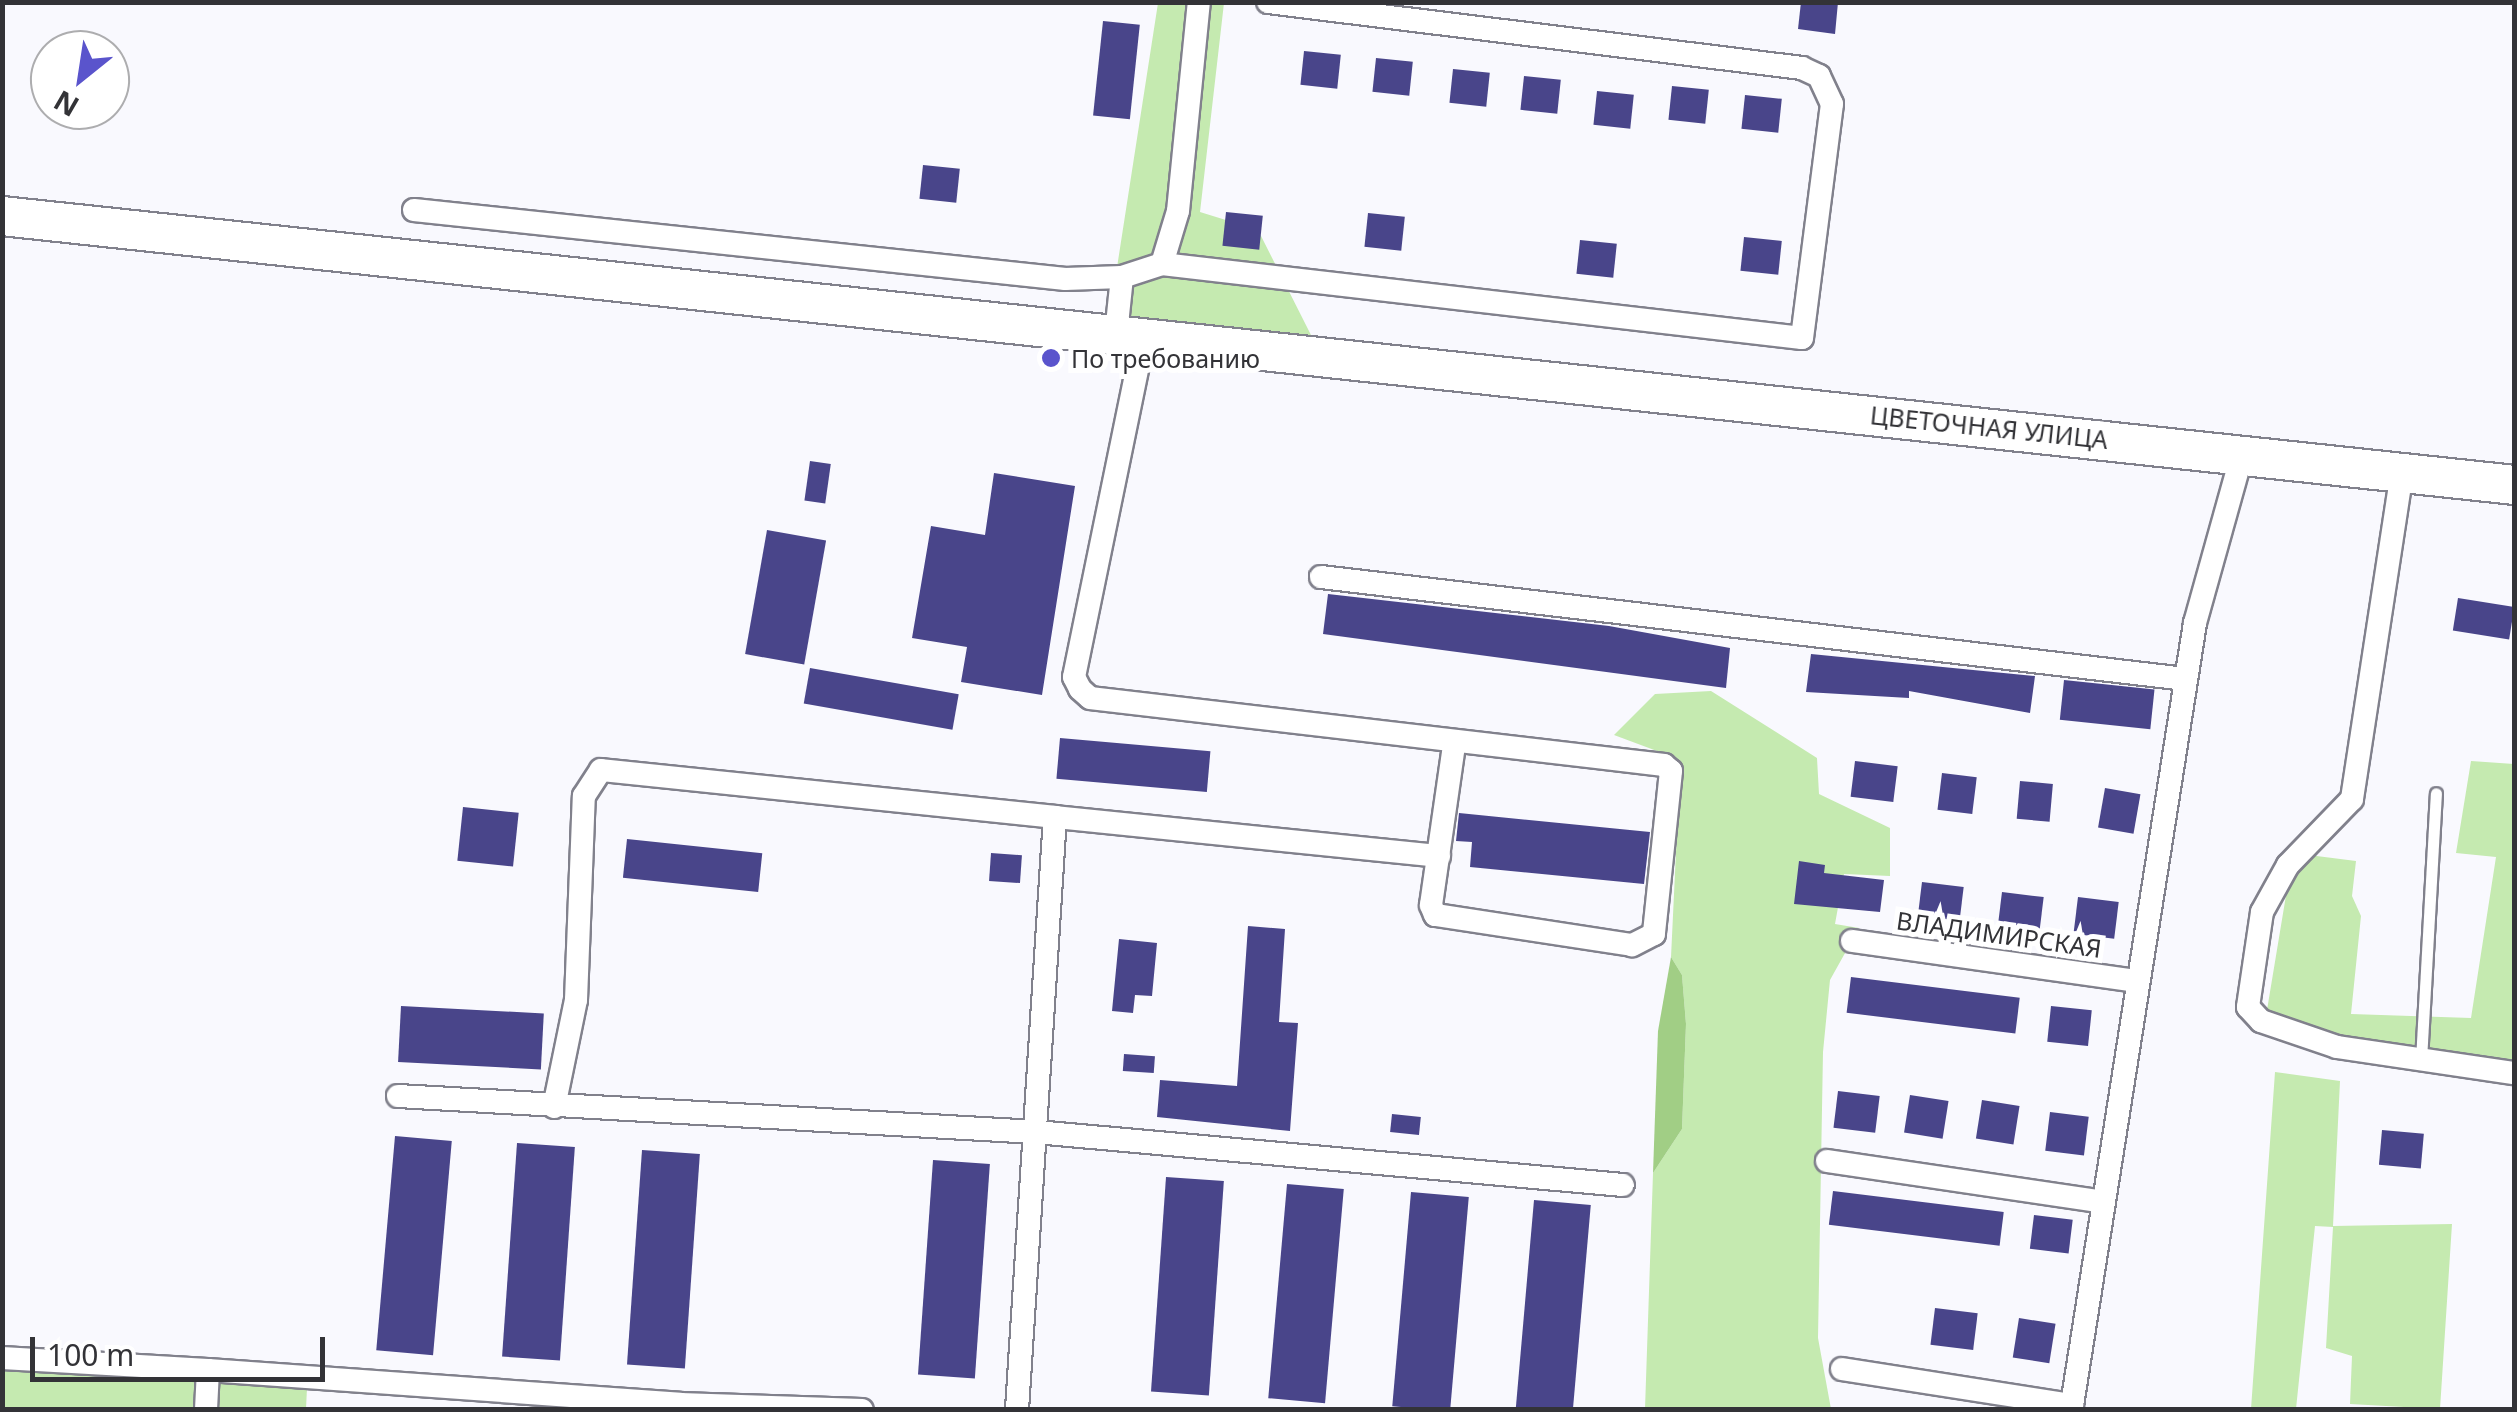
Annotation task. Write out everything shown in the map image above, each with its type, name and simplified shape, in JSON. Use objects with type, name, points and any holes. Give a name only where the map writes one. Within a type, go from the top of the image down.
[{"type":"main road","name":"ЦВЕТОЧНАЯ УЛИЦА","points":[[2,216],[1464,369],[2514,485]]},
{"type":"street","points":[[1162,264],[1178,210],[1199,2]]},
{"type":"street","points":[[414,210],[1065,279],[1122,277],[1162,264],[1802,338],[1832,104],[1819,76],[1802,68],[1268,2]]},
{"type":"street","points":[[1122,277],[1130,335],[1074,677],[1080,689],[1090,698],[1454,745],[1654,762],[1671,771],[1654,934],[1632,944],[1443,921],[1431,906],[1454,745]]},
{"type":"street","points":[[1842,1370],[2072,1405],[2186,679],[2242,455]]},
{"type":"street","points":[[2402,472],[2352,799],[2288,865],[2262,912],[2248,1006],[2261,1021],[2337,1048],[2514,1073]]},
{"type":"street","points":[[1321,577],[2186,679]]},
{"type":"street","points":[[554,1106],[576,1000],[584,796],[602,770],[1439,856]]},
{"type":"street","points":[[1017,1410],[1055,817]]},
{"type":"street","name":"ВЛАДИМИРСКАЯ","points":[[1852,941],[2137,981]]},
{"type":"street","points":[[398,1096],[1036,1132],[1624,1185]]},
{"type":"street","points":[[1827,1161],[2103,1202]]},
{"type":"street","points":[[2,1358],[680,1404],[862,1410]]},
{"type":"street","points":[[206,1410],[208,1370]]},
{"type":"lane","points":[[2421,1060],[2436,793]]},
{"type":"green space","points":[[1158,3],[1224,3],[1200,212],[1258,230],[1313,339],[1109,319]]},
{"type":"green space","points":[[1711,691],[1817,758],[1819,794],[1890,828],[1890,876],[1844,874],[1835,924],[1859,928],[1830,980],[1823,1052],[1818,1338],[1831,1409],[1645,1409],[1653,1173],[1682,1129],[1686,1024],[1682,975],[1671,957],[1679,789],[1673,757],[1614,735],[1655,694]]},
{"type":"green space","points":[[2471,761],[2514,764],[2514,1061],[2315,1046],[2282,1029],[2267,1010],[2293,853],[2356,861],[2352,896],[2361,916],[2351,1014],[2471,1018],[2496,857],[2456,853]]},
{"type":"green space","points":[[1671,957],[1682,975],[1686,1024],[1682,1129],[1653,1173],[1658,1031]]},
{"type":"green space","points":[[2275,1072],[2340,1081],[2333,1226],[2452,1224],[2440,1409],[2350,1404],[2352,1356],[2326,1348],[2333,1227],[2315,1226],[2296,1409],[2251,1409]]},
{"type":"green space","points":[[2,1370],[307,1388],[306,1409],[3,1409]]},
{"type":"building","points":[[1801,2],[1838,2],[1835,34],[1798,29]]},
{"type":"building","points":[[1103,21],[1140,25],[1130,119],[1093,115]]},
{"type":"building","points":[[1304,51],[1341,55],[1337,89],[1300,85]]},
{"type":"building","points":[[1376,58],[1413,62],[1409,96],[1372,92]]},
{"type":"building","points":[[1453,69],[1490,73],[1486,107],[1449,103]]},
{"type":"building","points":[[1524,76],[1561,80],[1557,114],[1520,110]]},
{"type":"building","points":[[1672,86],[1709,90],[1705,124],[1668,120]]},
{"type":"building","points":[[1597,91],[1634,95],[1630,129],[1593,125]]},
{"type":"building","points":[[1745,95],[1782,99],[1778,133],[1741,129]]},
{"type":"building","points":[[923,165],[960,169],[956,203],[919,199]]},
{"type":"building","points":[[1226,212],[1263,216],[1259,250],[1222,246]]},
{"type":"building","points":[[1368,213],[1405,217],[1401,251],[1364,247]]},
{"type":"building","points":[[1744,237],[1782,241],[1778,275],[1740,271]]},
{"type":"building","points":[[1580,240],[1617,244],[1613,278],[1576,274]]},
{"type":"building","points":[[810,461],[831,464],[825,504],[804,501]]},
{"type":"building","points":[[994,473],[1075,486],[1042,695],[961,682],[967,647],[912,638],[931,526],[985,535]]},
{"type":"building","points":[[767,530],[826,540],[804,665],[745,654]]},
{"type":"building","points":[[1328,594],[1609,626],[1730,648],[1726,688],[1323,634]]},
{"type":"building","points":[[2458,598],[2514,607],[2509,640],[2453,631]]},
{"type":"building","points":[[1811,654],[2035,676],[2030,713],[1909,691],[1909,698],[1806,692]]},
{"type":"building","points":[[810,668],[959,694],[952,730],[804,703]]},
{"type":"building","points":[[2064,680],[2155,690],[2150,729],[2060,720]]},
{"type":"building","points":[[1060,738],[1210,751],[1207,792],[1056,779]]},
{"type":"building","points":[[1855,761],[1898,766],[1893,802],[1851,797]]},
{"type":"building","points":[[1942,773],[1977,777],[1972,814],[1937,810]]},
{"type":"building","points":[[2020,781],[2053,784],[2050,822],[2017,819]]},
{"type":"building","points":[[2105,788],[2140,794],[2134,834],[2098,827]]},
{"type":"building","points":[[463,807],[519,813],[513,867],[457,861]]},
{"type":"building","points":[[1459,813],[1650,832],[1644,884],[1470,867],[1472,842],[1456,841]]},
{"type":"building","points":[[627,839],[762,853],[758,892],[623,878]]},
{"type":"building","points":[[991,853],[1022,855],[1020,883],[989,881]]},
{"type":"building","points":[[1799,861],[1825,865],[1824,873],[1884,880],[1880,912],[1794,904]]},
{"type":"building","points":[[1922,882],[1964,887],[1960,921],[1918,916]]},
{"type":"building","points":[[2002,892],[2044,897],[2039,934],[1997,929]]},
{"type":"building","points":[[2078,897],[2119,902],[2114,939],[2073,934]]},
{"type":"building","points":[[1248,926],[1285,929],[1279,1022],[1298,1023],[1290,1131],[1157,1117],[1160,1080],[1237,1086]]},
{"type":"building","points":[[1119,939],[1157,943],[1152,996],[1135,995],[1133,1013],[1112,1011]]},
{"type":"building","points":[[1851,977],[2020,998],[2015,1033],[1847,1013]]},
{"type":"building","points":[[401,1006],[544,1013],[541,1069],[398,1062]]},
{"type":"building","points":[[2051,1006],[2092,1010],[2088,1046],[2047,1042]]},
{"type":"building","points":[[1124,1054],[1155,1056],[1154,1073],[1123,1071]]},
{"type":"building","points":[[1838,1091],[1880,1096],[1875,1133],[1833,1128]]},
{"type":"building","points":[[1910,1095],[1949,1101],[1943,1139],[1904,1133]]},
{"type":"building","points":[[1982,1100],[2020,1106],[2013,1144],[1976,1139]]},
{"type":"building","points":[[2050,1112],[2089,1117],[2084,1155],[2045,1151]]},
{"type":"building","points":[[1392,1114],[1421,1117],[1419,1135],[1390,1132]]},
{"type":"building","points":[[2382,1130],[2424,1134],[2421,1169],[2379,1165]]},
{"type":"building","points":[[395,1136],[452,1141],[433,1355],[376,1350]]},
{"type":"building","points":[[517,1143],[575,1147],[560,1361],[502,1356]]},
{"type":"building","points":[[642,1150],[700,1154],[685,1369],[627,1364]]},
{"type":"building","points":[[933,1160],[990,1164],[975,1378],[918,1374]]},
{"type":"building","points":[[1166,1177],[1224,1181],[1209,1396],[1151,1391]]},
{"type":"building","points":[[1287,1184],[1344,1189],[1325,1403],[1268,1398]]},
{"type":"building","points":[[1833,1191],[2004,1212],[2000,1246],[1829,1225]]},
{"type":"building","points":[[1411,1192],[1469,1197],[1450,1410],[1392,1406]]},
{"type":"building","points":[[1534,1200],[1591,1205],[1573,1410],[1516,1410]]},
{"type":"building","points":[[2034,1215],[2073,1220],[2069,1253],[2030,1249]]},
{"type":"building","points":[[1935,1308],[1978,1313],[1973,1350],[1930,1345]]},
{"type":"building","points":[[2019,1318],[2056,1324],[2049,1363],[2013,1358]]},
{"type":"place","name":"По требованию","points":[[1051,358]]}]
